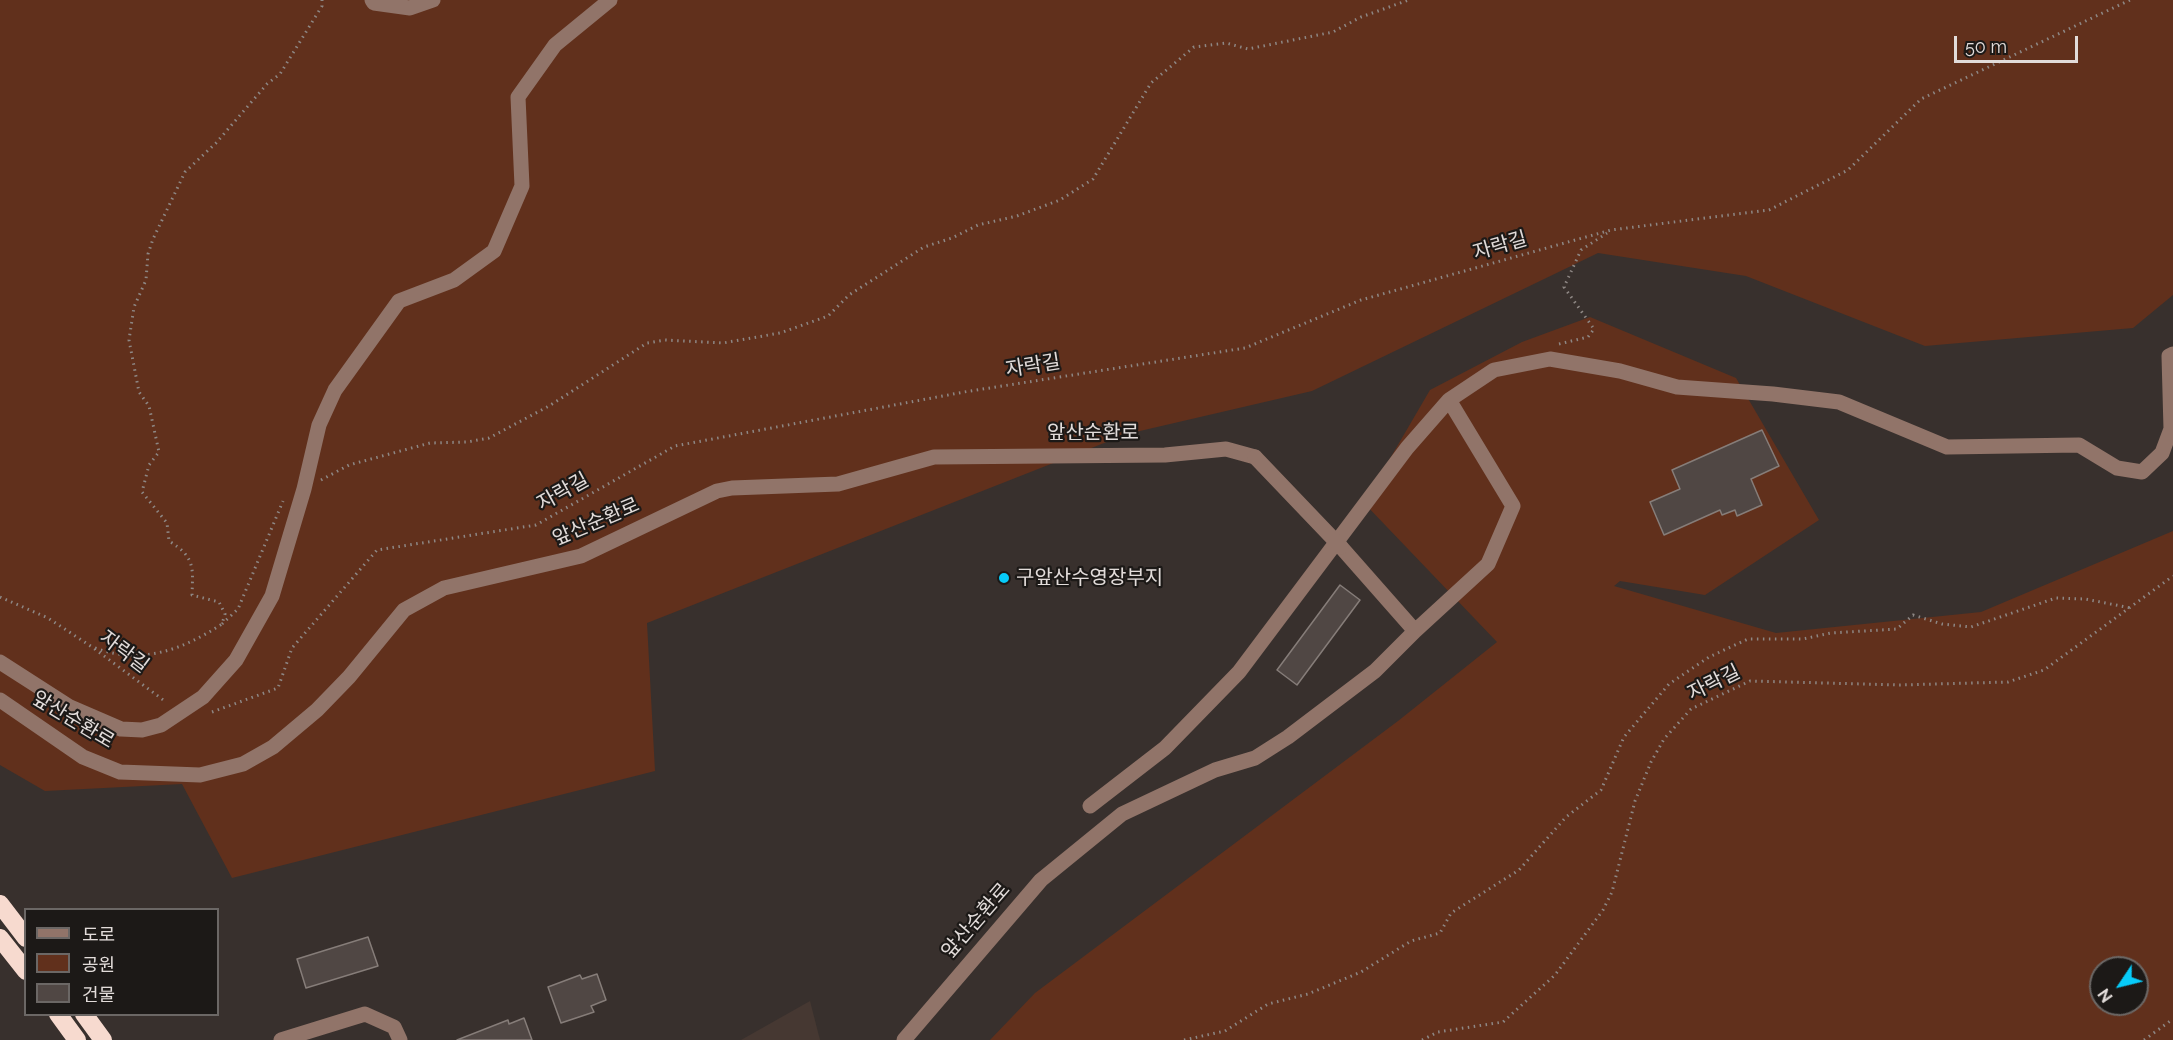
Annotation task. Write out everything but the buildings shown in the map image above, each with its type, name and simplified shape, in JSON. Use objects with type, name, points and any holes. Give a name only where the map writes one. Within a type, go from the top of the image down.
[{"type":"highway","points":[[0,904],[24,935]]},
{"type":"highway","points":[[0,938],[24,968]]},
{"type":"highway","points":[[59,1016],[77,1040]]},
{"type":"highway","points":[[85,1016],[103,1040]]},
{"type":"street","points":[[372,0],[374,3],[410,8],[433,0]]},
{"type":"street","points":[[0,662],[70,707],[121,729],[142,730],[161,725],[203,697],[236,660],[272,596],[304,489],[320,424],[334,390],[399,301],[454,280],[494,251],[522,186],[518,97],[555,45],[610,0]]},
{"type":"street","points":[[1090,806],[1165,748],[1239,672],[1407,448],[1449,400],[1494,370],[1550,359],[1620,371],[1677,387],[1773,394],[1839,402],[1947,447],[2079,445],[2117,468],[2142,471],[2162,453],[2171,429],[2169,356],[2173,354]]},
{"type":"street","name":"앞산순환로","points":[[904,1040],[1041,880],[1122,814],[1215,770],[1254,758],[1288,737],[1375,671],[1488,564],[1513,506],[1449,400]]},
{"type":"street","name":"앞산순환로","points":[[0,700],[83,757],[120,772],[157,776],[200,775],[243,764],[273,747],[317,710],[404,610],[444,588],[581,556],[717,491],[838,484],[934,457],[1165,455],[1226,449],[1255,457],[1341,547],[1415,631]]},
{"type":"street","points":[[281,1040],[365,1014],[394,1027],[400,1040]]},
{"type":"path","points":[[222,624],[225,614],[219,602],[192,595],[193,568],[186,551],[169,541],[167,523],[142,492],[149,465],[159,452],[149,406],[140,392],[129,340],[134,308],[146,280],[148,254],[153,239],[185,172],[216,143],[267,84],[280,74],[322,6],[322,0]]},
{"type":"path","points":[[92,647],[126,655],[158,655],[198,639],[222,624],[238,609],[285,495],[304,489],[349,465],[430,443],[467,442],[489,438],[549,406],[647,343],[665,340],[723,342],[780,333],[828,316],[849,295],[924,247],[952,238],[978,225],[1017,216],[1060,200],[1093,179],[1151,83],[1194,47],[1226,43],[1248,49],[1333,32],[1362,17],[1409,0]]},
{"type":"path","name":"자락길","points":[[208,713],[278,688],[292,648],[377,550],[536,525],[675,446],[964,392],[1245,348],[1361,300],[1611,230],[1769,210],[1848,170],[1921,99],[2130,0]]},
{"type":"path","points":[[1550,359],[1559,343],[1588,337],[1594,329],[1564,287],[1581,250],[1611,230]]},
{"type":"path","name":"자락길","points":[[1422,1040],[1438,1032],[1503,1022],[1555,975],[1604,910],[1612,892],[1635,801],[1651,762],[1664,739],[1691,709],[1750,681],[1900,685],[2008,682],[2044,670],[2173,576]]},
{"type":"path","name":"자락길","points":[[0,597],[48,618],[92,647],[180,713]]},
{"type":"path","points":[[1184,1040],[1224,1031],[1268,1004],[1319,990],[1361,972],[1411,941],[1440,933],[1451,913],[1519,870],[1566,817],[1601,790],[1624,737],[1669,684],[1709,657],[1749,639],[1803,639],[1831,633],[1897,629],[1913,615],[1942,624],[1971,627],[2056,598],[2085,599],[2130,608]]},
{"type":"path","points":[[2144,1040],[2173,1019]]},
{"type":"shaded area","points":[[810,1001],[820,1040],[741,1040]]},
{"type":"green space","points":[[0,0],[2173,0],[2173,295],[2133,328],[1925,346],[1746,276],[1598,253],[1312,391],[1127,434],[647,623],[655,771],[232,878],[182,784],[45,791],[0,765]]},
{"type":"green space","points":[[1590,317],[1736,378],[1819,520],[1705,595],[1620,581],[1614,586],[1776,633],[1981,612],[2173,531],[2173,1040],[990,1040],[1035,993],[1398,721],[1497,642],[1364,503],[1430,390],[1522,342]]},
{"type":"place","name":"구앞산수영장부지","points":[[1004,578]]}]
